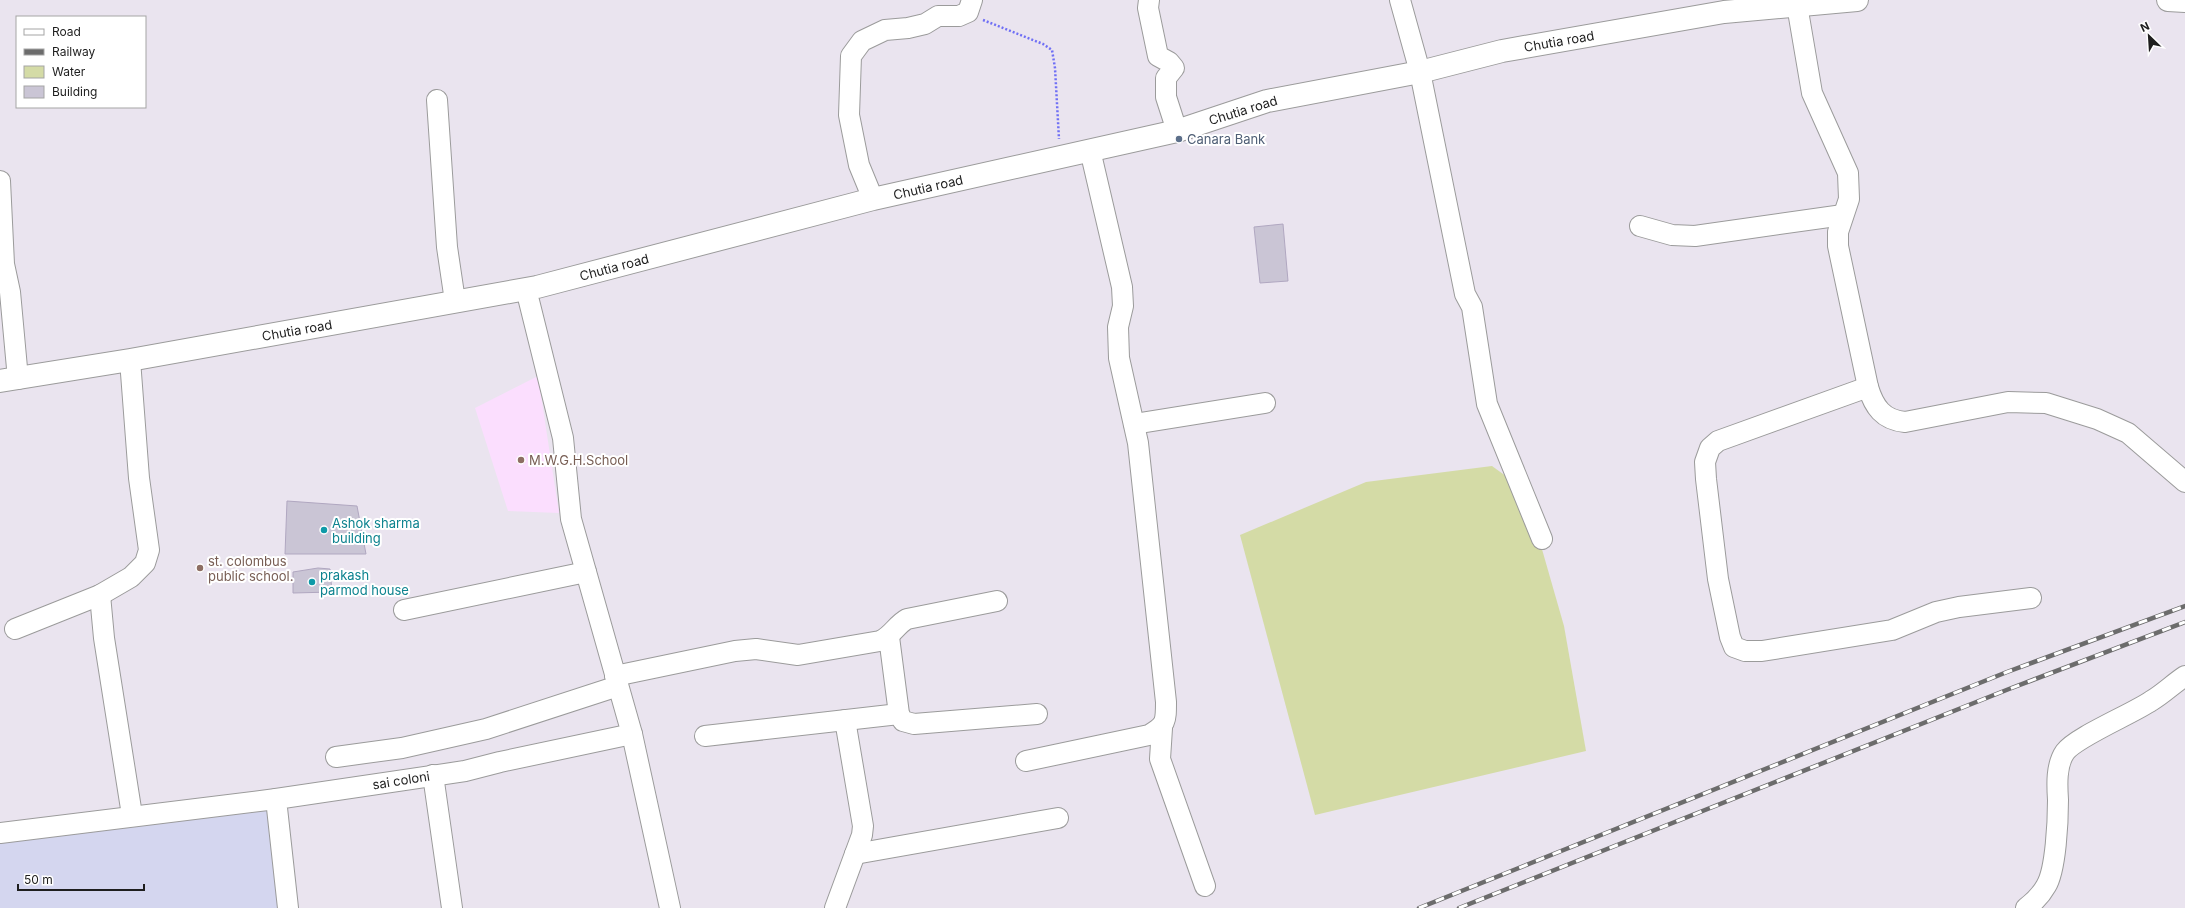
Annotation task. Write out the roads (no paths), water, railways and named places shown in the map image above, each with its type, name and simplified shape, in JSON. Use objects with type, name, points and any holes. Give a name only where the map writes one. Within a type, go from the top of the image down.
[{"type":"street","points":[[1149,0],[1148,8],[1158,56],[1169,62],[1174,68],[1166,78],[1166,97],[1177,131]]},
{"type":"street","points":[[1400,0],[1420,72],[1465,294],[1472,307],[1486,404],[1542,539]]},
{"type":"street","name":"Chutia road","points":[[9,380],[130,360],[526,289],[873,199],[1177,131],[1267,101],[1420,72],[1502,51],[1733,5],[1797,5],[1857,0]]},
{"type":"street","points":[[2168,0],[2185,1]]},
{"type":"street","points":[[1797,5],[1812,93],[1848,173],[1849,199],[1838,232],[1838,246],[1868,388],[1876,408],[1894,421],[1915,420],[2008,402],[2027,401],[2063,407],[2128,433],[2185,482]]},
{"type":"street","points":[[873,199],[859,165],[849,115],[851,56],[862,41],[885,30],[908,28],[925,24],[938,16],[959,16],[970,6]]},
{"type":"street","points":[[438,100],[447,247],[455,301]]},
{"type":"street","points":[[1090,150],[1122,287],[1123,306],[1118,326],[1119,358],[1140,458],[1166,702],[1166,719],[1162,728],[1160,759],[1205,886]]},
{"type":"street","points":[[0,181],[1,232],[9,380]]},
{"type":"street","points":[[1640,226],[1672,235],[1695,236],[1843,215]]},
{"type":"street","points":[[526,289],[564,438],[572,519],[632,734],[670,908]]},
{"type":"street","points":[[16,629],[100,595],[131,577],[145,563],[149,550],[139,478],[130,360]]},
{"type":"street","points":[[1868,388],[1718,440],[1710,448],[1705,462],[1713,541],[1730,637],[1734,647],[1745,651],[1762,651],[1869,635],[1892,630],[1936,612],[1959,607],[2031,598]]},
{"type":"street","points":[[1134,424],[1265,404]]},
{"type":"street","points":[[404,610],[586,572]]},
{"type":"street","points":[[100,595],[104,638],[132,815]]},
{"type":"street","points":[[336,758],[402,748],[479,730],[616,681],[735,651],[756,649],[798,655],[880,642],[889,638],[899,623],[907,619],[997,602]]},
{"type":"street","points":[[889,638],[899,714],[904,721],[914,724],[1037,714]]},
{"type":"street","points":[[2026,908],[2036,900],[2047,886],[2052,870],[2058,810],[2057,784],[2059,766],[2065,752],[2081,740],[2151,702],[2185,676]]},
{"type":"street","points":[[705,736],[899,714]]},
{"type":"street","points":[[835,908],[862,835],[863,819],[845,720]]},
{"type":"street","points":[[1026,761],[1148,735],[1162,728]]},
{"type":"street","name":"sai coloni","points":[[0,833],[132,815],[276,799],[465,771],[500,762],[632,734]]},
{"type":"street","points":[[433,775],[452,908]]},
{"type":"street","points":[[276,799],[288,908]]},
{"type":"street","points":[[855,854],[1058,818]]},
{"type":"water","points":[[1492,466],[1525,490],[1564,626],[1586,751],[1315,815],[1240,535],[1366,482]]},
{"type":"railway","points":[[1419,908],[2007,672],[2185,606]]},
{"type":"railway","points":[[1459,908],[2009,689],[2185,622]]},
{"type":"place","name":"Canara Bank","points":[[1179,139]]},
{"type":"place","name":"M.W.G.H.School","points":[[521,460]]},
{"type":"place","name":"Ashok sharma building","points":[[324,530]]},
{"type":"place","name":"st. colombus public school.","points":[[200,568]]},
{"type":"place","name":"prakash parmod house","points":[[312,582]]}]
